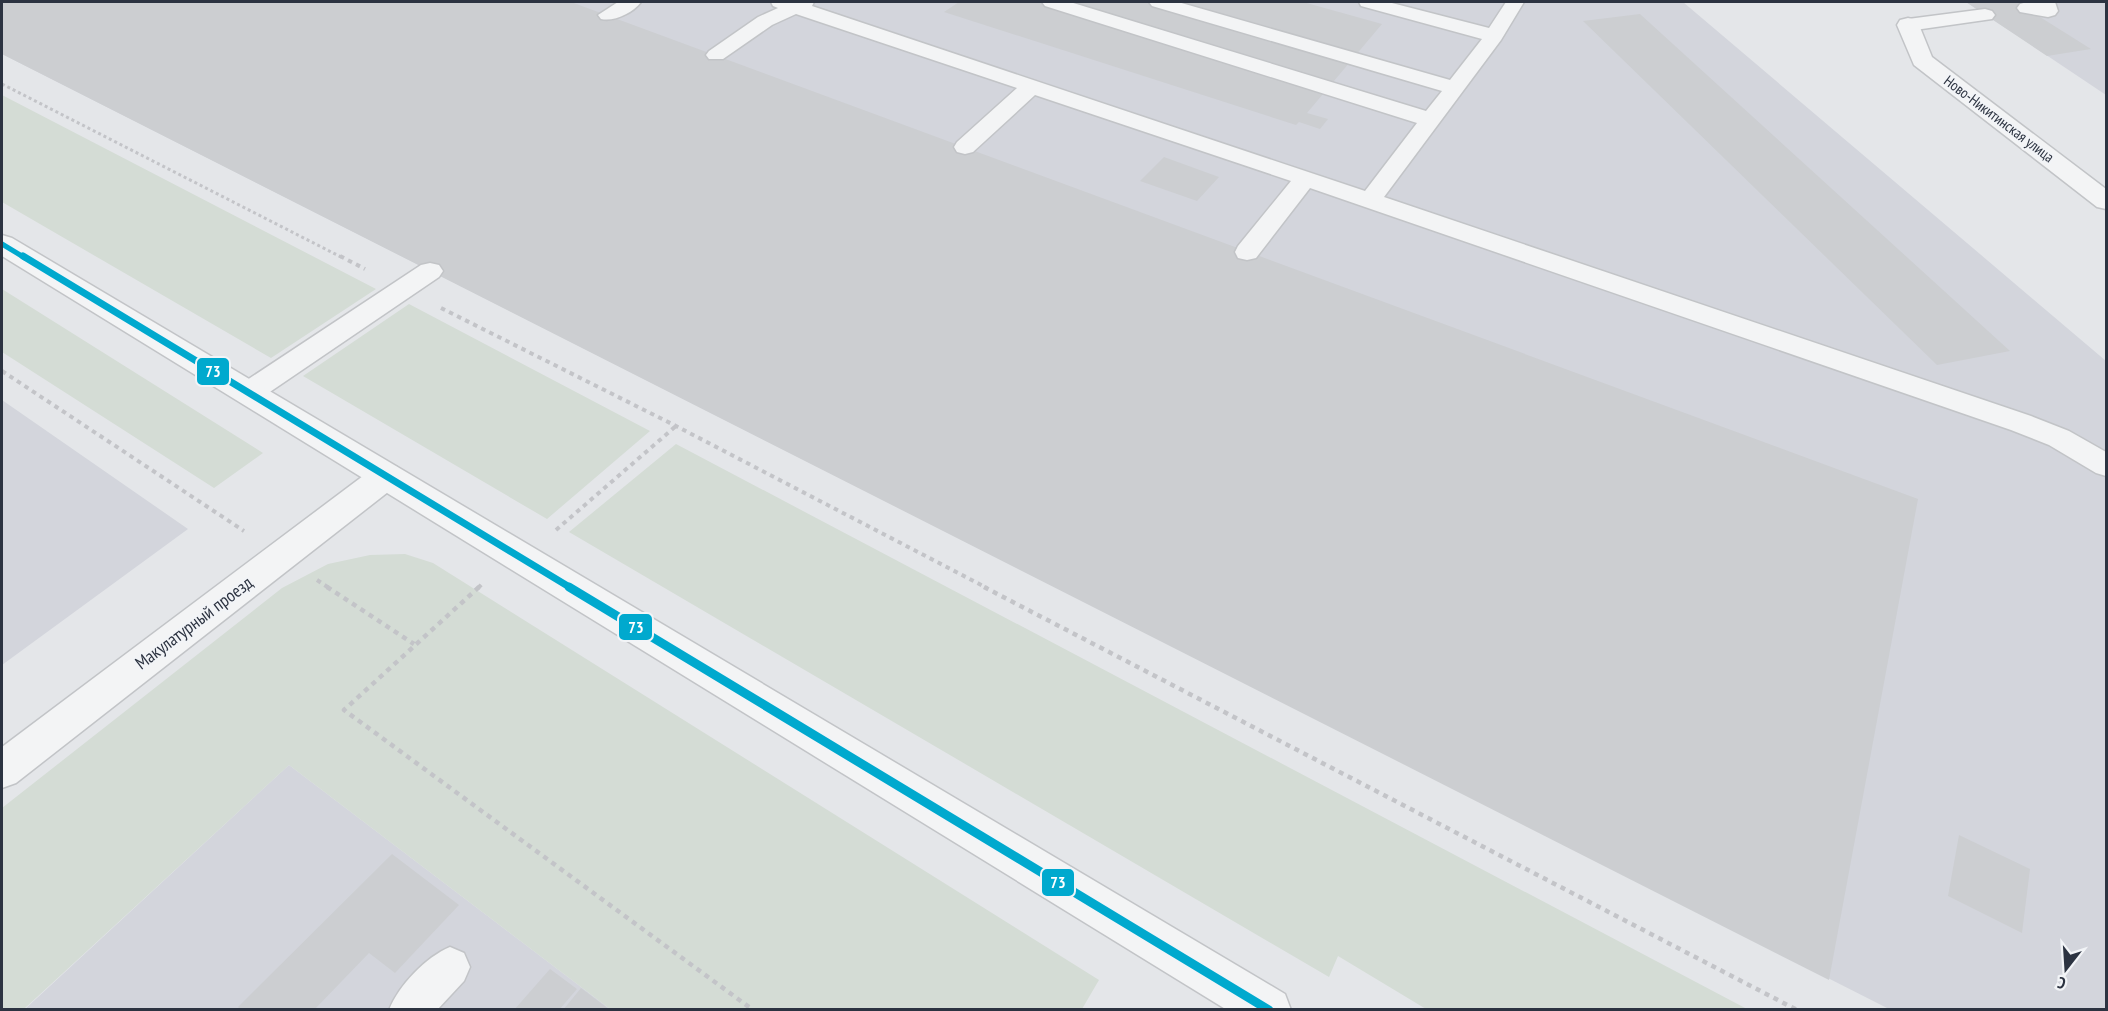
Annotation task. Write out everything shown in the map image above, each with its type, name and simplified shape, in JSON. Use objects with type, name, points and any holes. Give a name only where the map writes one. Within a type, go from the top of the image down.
[{"type":"street","name":"Ново-Никитинская улица","points":[[1908,25],[1922,60],[2106,201]]},
{"type":"street","points":[[2,244],[1269,1010]]},
{"type":"street","name":"Макулатурный проезд","points":[[2,770],[386,476]]},
{"type":"lane","points":[[608,15],[631,2]]},
{"type":"lane","points":[[1052,2],[1443,104]]},
{"type":"lane","points":[[1106,2],[1443,104]]},
{"type":"lane","points":[[1159,2],[1443,104]]},
{"type":"lane","points":[[1368,2],[1494,36]]},
{"type":"lane","points":[[1370,200],[1494,36],[1515,2]]},
{"type":"lane","points":[[716,55],[794,3],[2021,423],[2060,438],[2106,465]]},
{"type":"lane","points":[[1908,25],[1985,15]]},
{"type":"lane","points":[[965,147],[1032,86]]},
{"type":"lane","points":[[1247,252],[1305,178]]},
{"type":"lane","points":[[248,393],[430,270]]},
{"type":"lane","points":[[409,1010],[450,967]]},
{"type":"path","points":[[2,84],[676,426],[1797,1010]]},
{"type":"path","points":[[2,371],[414,644]]},
{"type":"path","points":[[676,426],[558,528],[471,592],[344,710],[753,1010]]},
{"type":"shaded area","points":[[2,2],[1683,2],[2106,361],[2106,1009],[1889,1009],[2,54]]},
{"type":"shaded area","points":[[1966,2],[2106,2],[2106,95],[2018,36]]},
{"type":"shaded area","points":[[2,95],[376,289],[271,358],[2,202]]},
{"type":"shaded area","points":[[2,289],[263,453],[214,488],[2,352]]},
{"type":"shaded area","points":[[409,304],[650,431],[547,519],[303,376]]},
{"type":"shaded area","points":[[2,400],[188,529],[2,665]]},
{"type":"shaded area","points":[[676,444],[1747,1009],[1426,1009],[1338,956],[1329,977],[569,532]]},
{"type":"shaded area","points":[[405,554],[433,563],[1099,980],[1082,1009],[610,1009],[289,765],[24,1009],[2,1009],[2,808],[282,588],[328,564],[370,555]]},
{"type":"shaded area","points":[[289,765],[610,1009],[24,1010]]},
{"type":"building","points":[[2,2],[571,2],[1918,499],[1829,980],[2,54]]},
{"type":"building","points":[[959,2],[1303,2],[1382,24],[1307,113],[1328,119],[1320,129],[1299,122],[1296,125],[944,12]]},
{"type":"building","points":[[1966,2],[2016,2],[2091,49],[2047,56]]},
{"type":"building","points":[[1640,14],[2010,351],[1937,365],[1583,21]]},
{"type":"building","points":[[1164,157],[1219,177],[1197,201],[1140,181]]},
{"type":"building","points":[[1959,835],[2030,869],[2022,933],[1948,896]]},
{"type":"building","points":[[392,854],[459,905],[395,973],[369,953],[314,1010],[241,1010],[238,1007]]},
{"type":"building","points":[[550,969],[577,989],[559,1010],[514,1010]]},
{"type":"building","points":[[581,988],[610,1010],[563,1010]]},
{"type":"transit line","name":"73","points":[[2,244],[1269,1010]]}]
